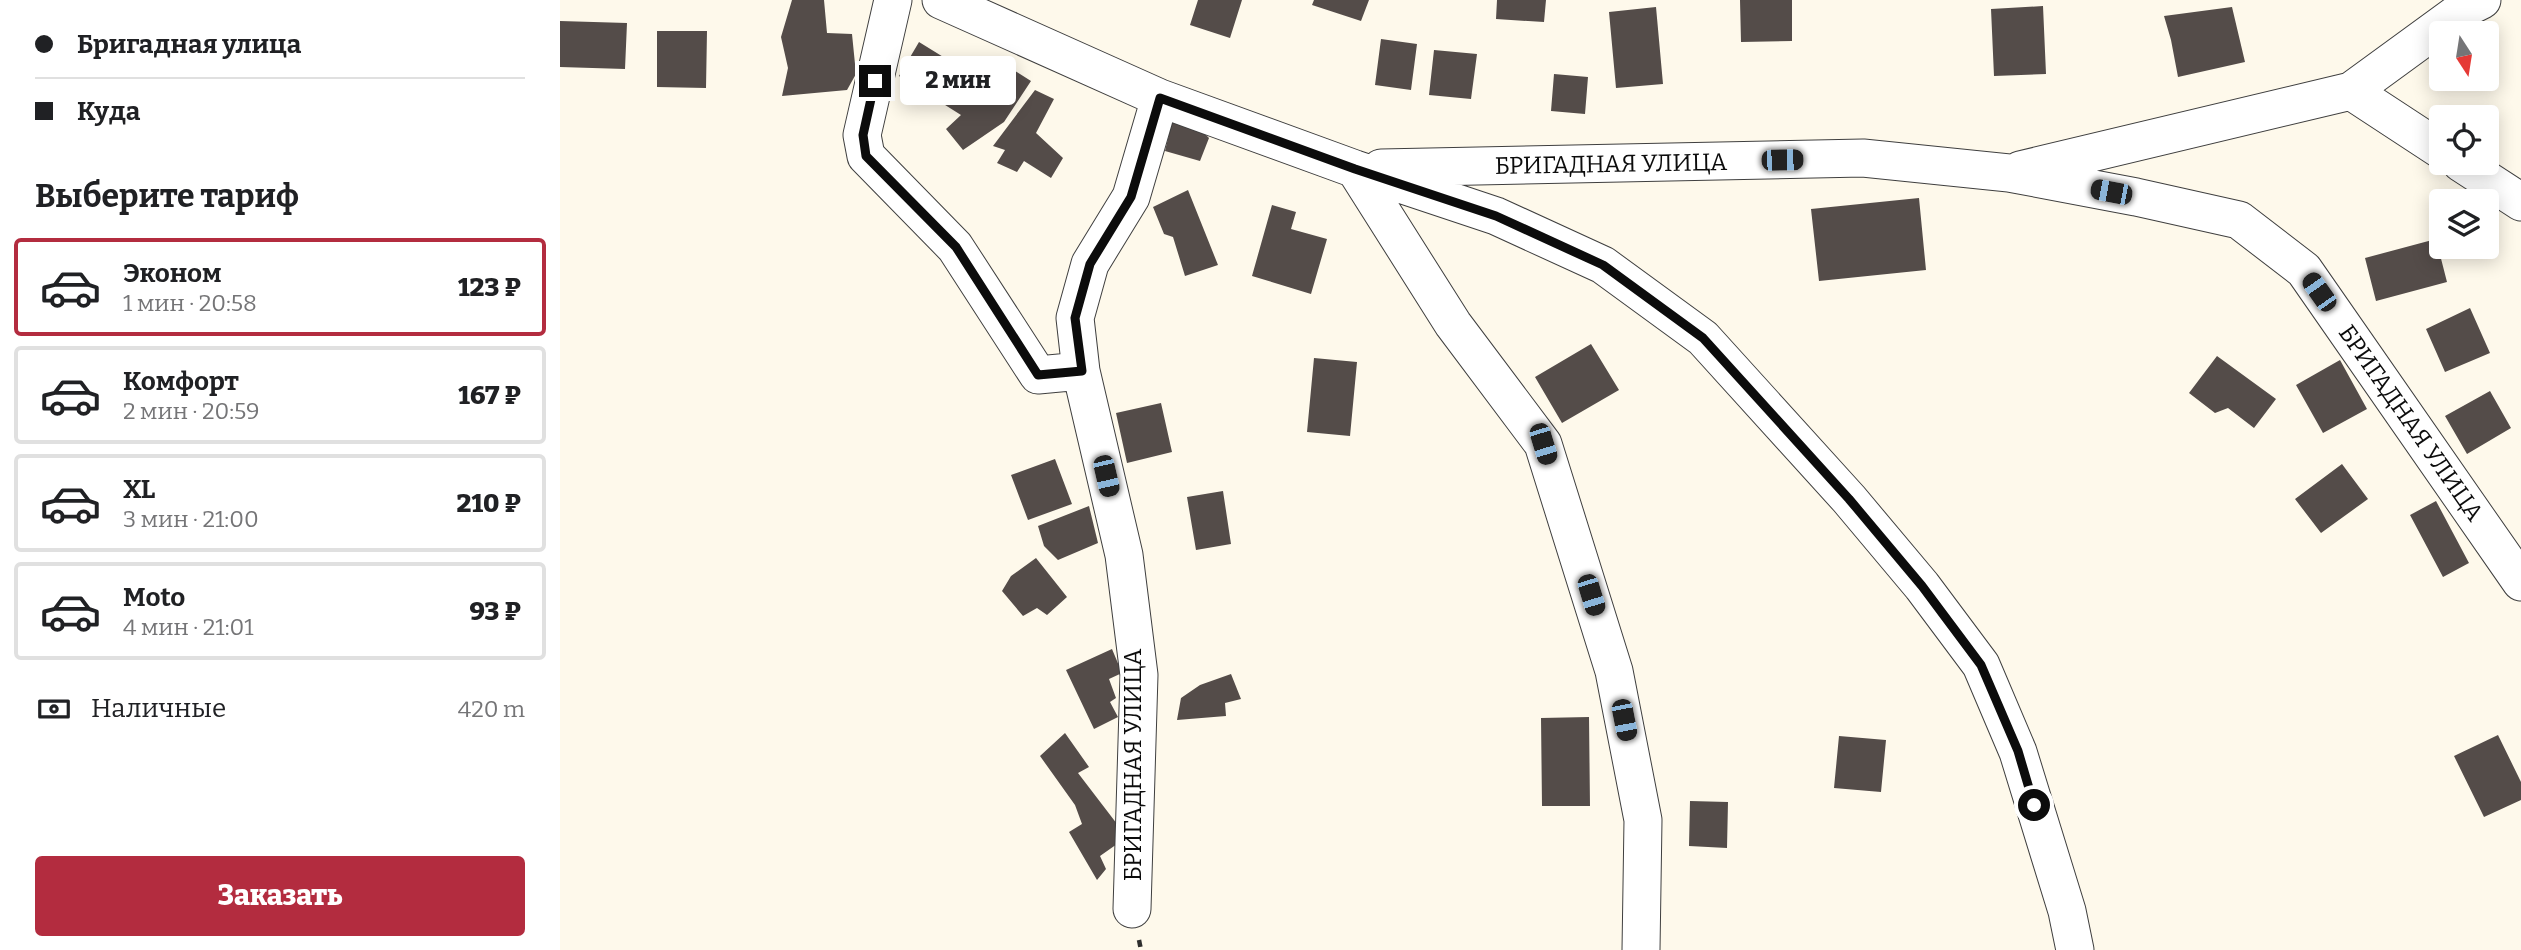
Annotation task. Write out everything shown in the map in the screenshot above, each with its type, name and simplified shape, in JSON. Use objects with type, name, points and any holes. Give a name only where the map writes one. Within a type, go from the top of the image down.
[{"type":"street","points":[[893,0],[863,135],[866,156],[956,247],[1038,375],[1082,371]]},
{"type":"street","points":[[2009,173],[2351,91],[2462,10],[2482,0]]},
{"type":"street","name":"БРИГАДНАЯ УЛИЦА","points":[[954,3],[1160,98],[1355,169],[1496,216],[1603,265],[1703,338],[1857,509],[1922,586],[1981,665],[2018,751],[2067,911],[2076,950]]},
{"type":"street","points":[[2351,91],[2429,142]]},
{"type":"street","name":"БРИГАДНАЯ УЛИЦА","points":[[1132,909],[1139,675],[1124,555],[1082,371],[1075,318],[1090,264],[1131,197],[1160,98]]},
{"type":"street","name":"БРИГАДНАЯ УЛИЦА","points":[[1355,169],[1863,158],[2009,173],[2239,220],[2304,270],[2521,582]]},
{"type":"street","points":[[1355,169],[1453,324],[1543,444],[1614,671],[1641,806],[1641,950]]},
{"type":"street","points":[[2479,175],[2521,202]]},
{"type":"building","points":[[792,0],[824,0],[827,33],[852,34],[856,74],[847,90],[782,96],[788,68],[781,37]]},
{"type":"building","points":[[1198,0],[1242,0],[1230,38],[1190,25]]},
{"type":"building","points":[[1314,0],[1369,0],[1361,21],[1312,5]]},
{"type":"building","points":[[1497,0],[1546,0],[1544,22],[1496,19]]},
{"type":"building","points":[[1740,0],[1792,0],[1792,41],[1741,42]]},
{"type":"building","points":[[2043,6],[2046,74],[1994,76],[1991,9]]},
{"type":"building","points":[[1656,7],[1663,84],[1616,88],[1609,12]]},
{"type":"building","points":[[2232,7],[2245,62],[2178,77],[2164,16]]},
{"type":"building","points":[[560,21],[627,23],[625,69],[560,67]]},
{"type":"building","points":[[657,31],[707,31],[706,88],[657,87]]},
{"type":"building","points":[[1381,39],[1417,44],[1411,90],[1375,85]]},
{"type":"building","points":[[919,42],[987,84],[1004,64],[1031,81],[1004,122],[963,150],[946,129],[961,115],[899,76]]},
{"type":"building","points":[[1434,50],[1477,54],[1471,99],[1429,95]]},
{"type":"building","points":[[1554,74],[1588,77],[1585,114],[1551,111]]},
{"type":"building","points":[[1035,90],[1054,99],[1036,133],[1063,158],[1051,178],[1024,161],[1017,172],[997,163],[1005,150],[993,146]]},
{"type":"building","points":[[1192,121],[1209,138],[1200,161],[1165,151],[1172,122]]},
{"type":"building","points":[[1188,190],[1218,265],[1185,276],[1173,237],[1164,234],[1153,207]]},
{"type":"building","points":[[1919,198],[1926,270],[1819,281],[1811,209]]},
{"type":"building","points":[[1272,205],[1296,212],[1291,229],[1327,239],[1311,294],[1252,276]]},
{"type":"building","points":[[2429,241],[2429,259],[2441,259],[2447,282],[2376,301],[2365,258]]},
{"type":"building","points":[[2470,308],[2490,353],[2445,372],[2426,329]]},
{"type":"building","points":[[1591,344],[1619,390],[1562,423],[1535,377]]},
{"type":"building","points":[[2217,356],[2276,399],[2254,428],[2228,408],[2215,413],[2189,393]]},
{"type":"building","points":[[1314,358],[1357,362],[1350,436],[1307,432]]},
{"type":"building","points":[[2340,360],[2367,409],[2323,433],[2296,385]]},
{"type":"building","points":[[2490,391],[2511,428],[2467,454],[2445,416]]},
{"type":"building","points":[[1161,403],[1172,452],[1127,463],[1116,413]]},
{"type":"building","points":[[1055,459],[1072,504],[1028,520],[1011,475]]},
{"type":"building","points":[[2342,464],[2368,499],[2321,533],[2295,499]]},
{"type":"building","points":[[1223,491],[1231,544],[1196,550],[1187,497]]},
{"type":"building","points":[[2436,501],[2469,563],[2443,577],[2410,515]]},
{"type":"building","points":[[1089,506],[1098,543],[1058,560],[1044,546],[1038,526]]},
{"type":"building","points":[[1036,558],[1067,597],[1047,615],[1037,608],[1023,616],[1002,591],[1011,576]]},
{"type":"building","points":[[1112,649],[1122,673],[1109,679],[1116,698],[1110,702],[1118,717],[1094,729],[1066,670]]},
{"type":"building","points":[[1231,674],[1241,699],[1225,703],[1226,716],[1177,720],[1181,698],[1200,685]]},
{"type":"building","points":[[1589,717],[1590,806],[1542,806],[1541,718]]},
{"type":"building","points":[[1065,733],[1089,767],[1078,773],[1127,837],[1100,856],[1106,869],[1097,880],[1069,832],[1082,824],[1075,805],[1040,756]]},
{"type":"building","points":[[2498,735],[2521,782],[2521,800],[2484,817],[2454,756]]},
{"type":"building","points":[[1839,736],[1886,740],[1881,792],[1834,788]]},
{"type":"building","points":[[1690,801],[1728,802],[1727,848],[1689,846]]},
{"type":"route","points":[[875,81],[863,135],[866,156],[956,247],[1038,375],[1082,371],[1075,318],[1090,264],[1131,197],[1160,98],[1355,169],[1496,216],[1603,265],[1703,338],[1849,499],[1922,586],[1981,665],[2018,751],[2034,805]]}]
